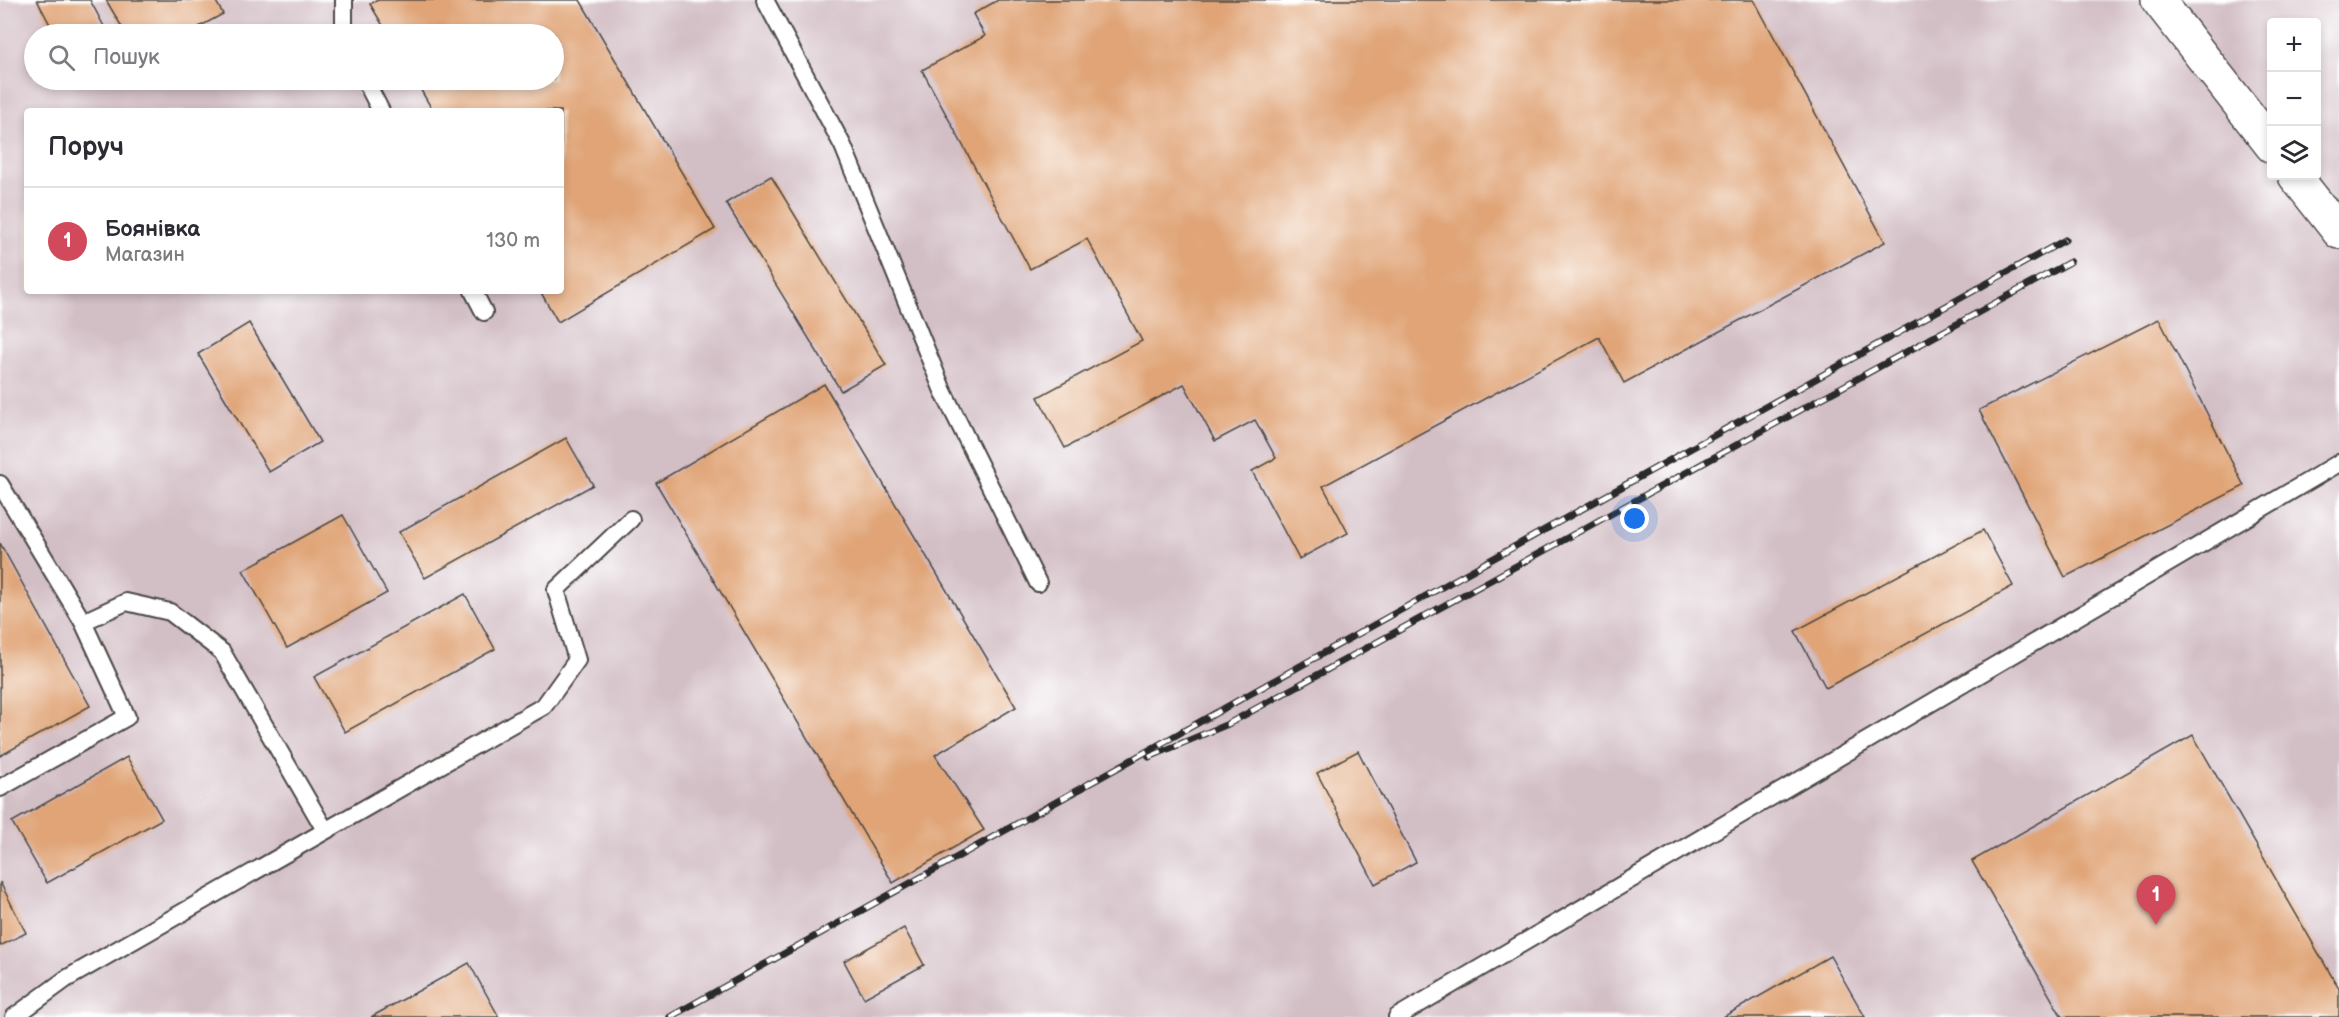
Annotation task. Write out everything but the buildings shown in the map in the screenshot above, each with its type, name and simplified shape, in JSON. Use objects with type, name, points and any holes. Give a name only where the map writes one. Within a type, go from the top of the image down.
[{"type":"street","points":[[2158,0],[2267,141]]},
{"type":"street","points":[[2298,180],[2339,232]]},
{"type":"lane","points":[[344,0],[344,24]]},
{"type":"lane","points":[[765,0],[843,146],[943,391],[1038,583]]},
{"type":"lane","points":[[370,90],[379,108]]},
{"type":"lane","points":[[475,294],[484,312]]},
{"type":"lane","points":[[1397,1017],[2339,463]]},
{"type":"lane","points":[[0,484],[83,622],[127,717],[0,788]]},
{"type":"lane","points":[[14,1017],[66,979],[544,706],[577,660],[556,590],[631,519]]},
{"type":"lane","points":[[83,622],[126,602],[170,612],[222,652],[325,830]]},
{"type":"shaded area","points":[[0,0],[2339,0],[2339,1017],[0,1017]]},
{"type":"railway","points":[[670,1017],[2065,240]]},
{"type":"railway","points":[[1149,757],[1228,724],[2070,262]]},
{"type":"place","name":"Боянівка","points":[[2156,925]]}]
